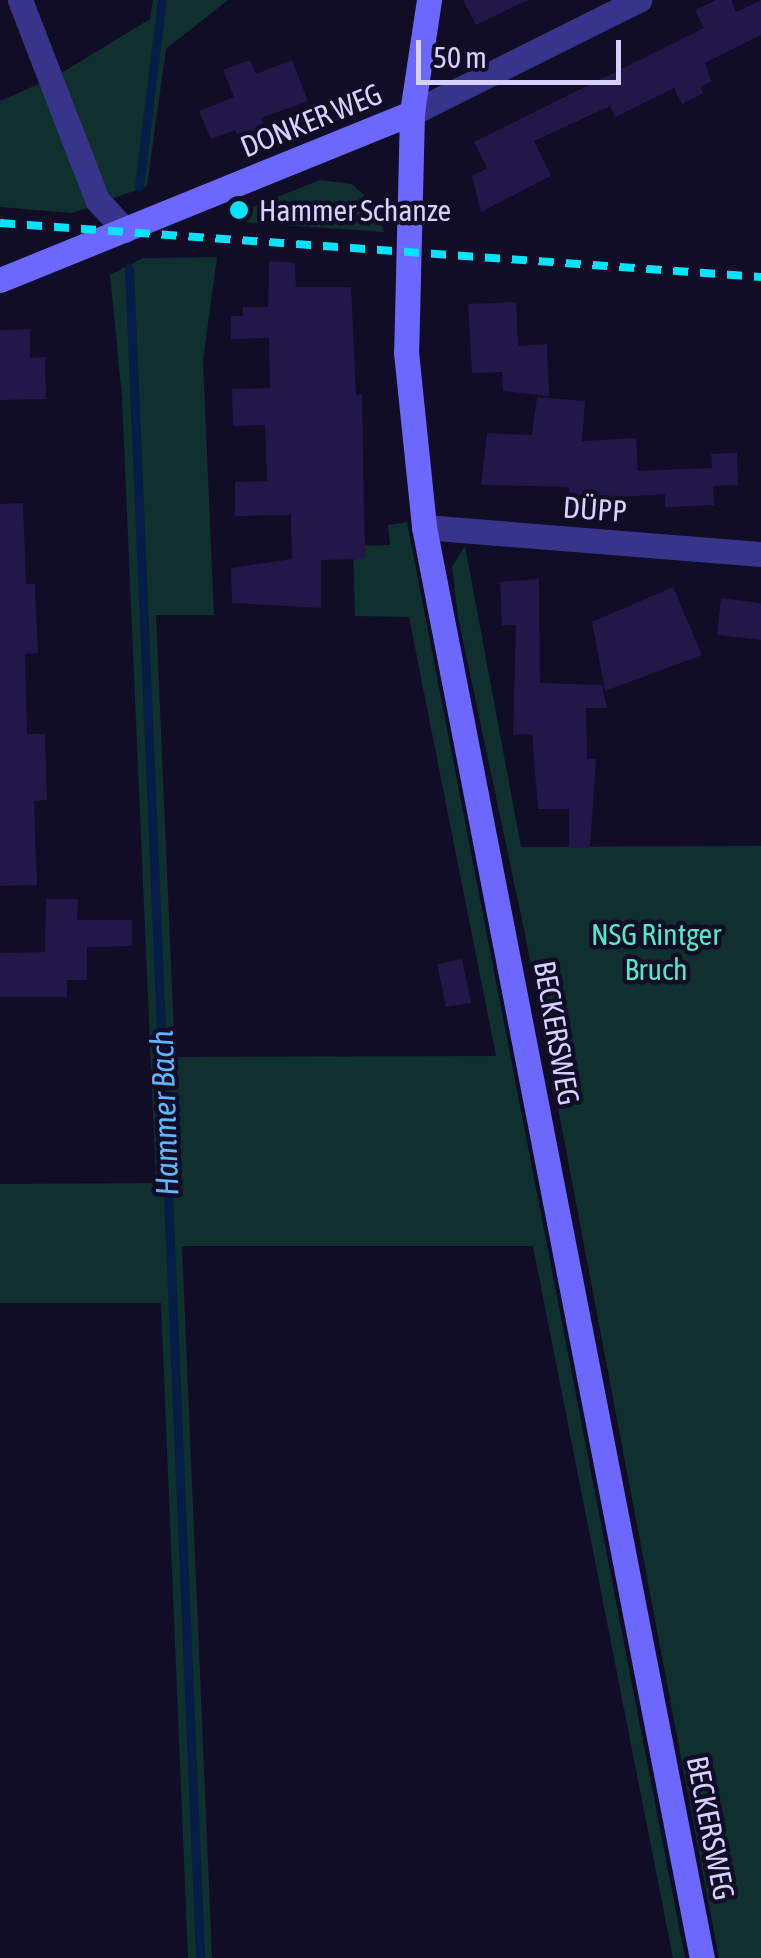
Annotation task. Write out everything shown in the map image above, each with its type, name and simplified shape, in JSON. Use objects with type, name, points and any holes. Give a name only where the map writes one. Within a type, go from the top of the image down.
[{"type":"street","points":[[20,0],[97,200],[124,230]]},
{"type":"street","name":"BECKERSWEG","points":[[429,0],[412,114],[406,352],[424,527],[702,1958]]},
{"type":"street","name":"DONKER WEG","points":[[0,280],[412,114],[638,0]]},
{"type":"street","name":"DÜPP","points":[[424,527],[761,554]]},
{"type":"green space","points":[[153,0],[228,0],[166,49],[147,186],[106,201],[58,75],[150,19]]},
{"type":"green space","points":[[41,83],[87,208],[72,213],[0,207],[0,101]]},
{"type":"green space","points":[[320,180],[352,184],[376,206],[384,232],[240,222],[232,215]]},
{"type":"green space","points":[[217,257],[203,361],[214,615],[156,615],[175,1057],[496,1056],[409,617],[355,616],[353,546],[390,545],[388,525],[407,522],[685,1958],[673,1958],[533,1246],[182,1246],[212,1958],[188,1958],[161,1303],[0,1303],[0,1184],[156,1183],[122,397],[110,275],[143,258]]},
{"type":"green space","name":"NSG Rintger Bruch","points":[[465,546],[521,847],[761,846],[761,1958],[719,1958],[527,944],[458,617],[452,567]]},
{"type":"building","points":[[463,0],[528,0],[476,25]]},
{"type":"building","points":[[716,0],[731,0],[736,12],[761,0],[761,35],[705,63],[711,81],[700,87],[704,93],[682,104],[674,88],[615,117],[610,106],[534,141],[551,176],[481,212],[472,176],[487,168],[474,142],[704,28],[695,10]]},
{"type":"building","points":[[250,60],[256,74],[292,60],[308,101],[261,118],[269,138],[242,148],[235,130],[211,139],[199,111],[234,97],[223,70]]},
{"type":"building","points":[[269,261],[295,263],[296,287],[351,287],[356,395],[362,394],[365,559],[321,560],[321,608],[232,603],[231,568],[292,559],[291,515],[235,516],[235,482],[267,481],[265,425],[233,426],[232,389],[270,388],[269,338],[231,339],[231,316],[243,316],[243,307],[268,307]]},
{"type":"building","points":[[516,302],[518,346],[547,344],[549,396],[503,391],[502,372],[472,373],[468,304]]},
{"type":"building","points":[[30,329],[30,358],[45,357],[46,399],[0,400],[0,330]]},
{"type":"building","points":[[537,397],[585,401],[582,441],[636,438],[638,471],[712,468],[711,454],[737,453],[738,485],[713,486],[714,505],[665,507],[665,494],[593,499],[569,495],[569,487],[481,485],[487,433],[532,435]]},
{"type":"building","points":[[23,503],[26,584],[35,584],[38,653],[25,654],[27,734],[45,734],[47,800],[34,801],[37,885],[0,886],[0,504]]},
{"type":"building","points":[[539,579],[540,683],[602,685],[607,708],[586,708],[587,759],[596,759],[590,848],[569,848],[569,809],[538,809],[532,734],[513,735],[516,625],[502,625],[500,582]]},
{"type":"building","points":[[673,587],[702,655],[605,691],[592,622]]},
{"type":"building","points":[[721,598],[761,603],[761,640],[717,635]]},
{"type":"building","points":[[46,899],[78,899],[77,920],[132,920],[132,946],[87,947],[87,980],[67,980],[67,997],[0,997],[0,953],[45,952]]},
{"type":"building","points":[[462,959],[471,1003],[446,1007],[437,964]]},
{"type":"waterway","name":"Hammer Bach","points":[[139,186],[162,0]]},
{"type":"waterway","name":"Hammer Bach","points":[[129,268],[200,1958]]},
{"type":"railway","points":[[0,223],[761,277]]},
{"type":"place","name":"Hammer Schanze","points":[[239,210]]}]
